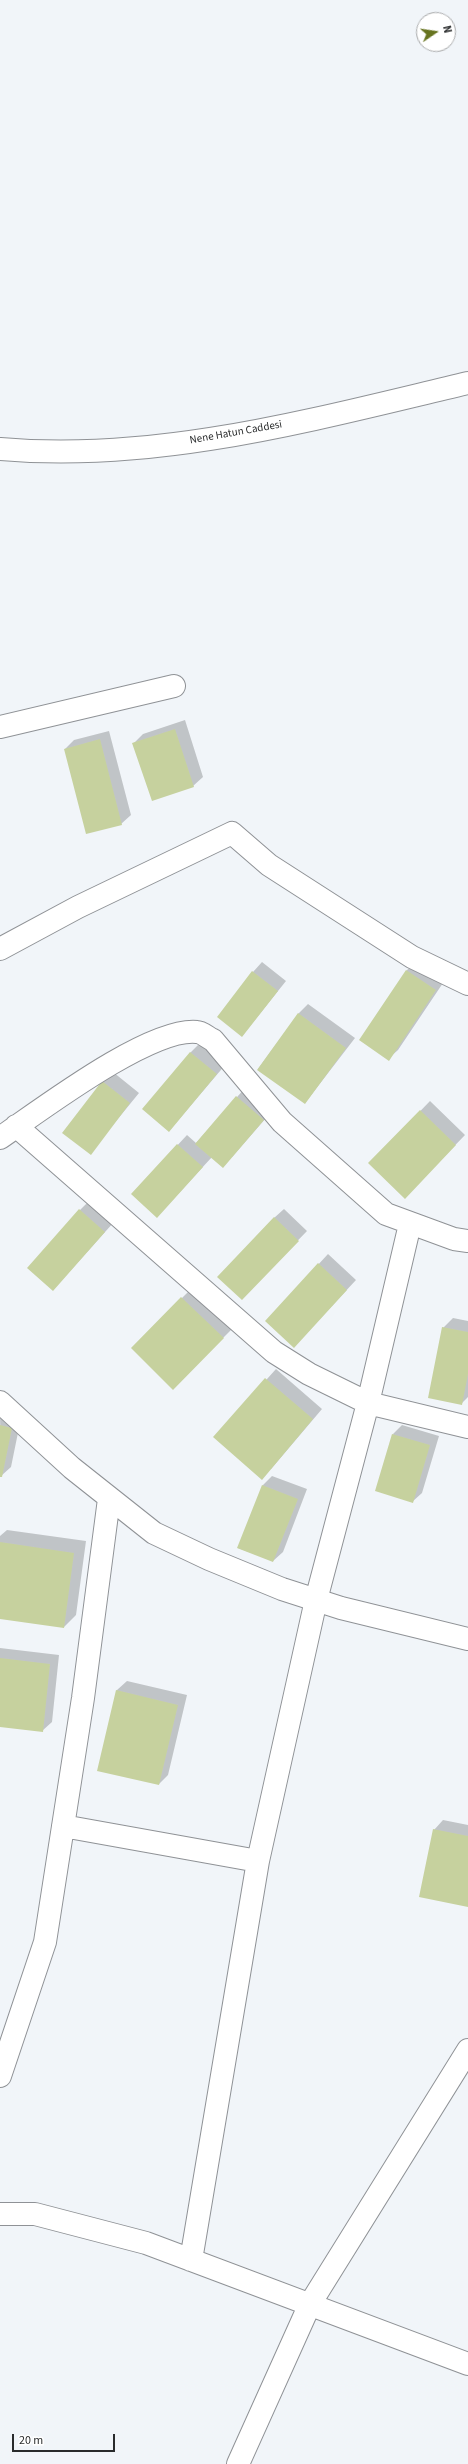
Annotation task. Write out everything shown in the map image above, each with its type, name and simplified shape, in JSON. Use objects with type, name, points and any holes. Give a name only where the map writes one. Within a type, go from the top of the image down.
[{"type":"street","name":"Nene Hatun Caddesi","points":[[0,449],[44,453],[156,448],[372,406],[468,383]]},
{"type":"street","points":[[0,727],[174,686]]},
{"type":"street","points":[[0,949],[78,908],[232,833],[276,870],[412,957],[468,984]]},
{"type":"street","points":[[468,1241],[454,1239],[386,1214],[282,1122],[213,1040],[198,1031],[178,1033],[148,1045],[89,1076],[8,1132],[274,1352],[309,1374],[368,1404],[468,1427]]},
{"type":"street","points":[[191,2260],[258,1861],[316,1600],[368,1404],[410,1224]]},
{"type":"street","points":[[0,1402],[109,1499],[154,1533],[209,1559],[282,1589],[316,1600],[468,1639]]},
{"type":"street","points":[[0,2076],[45,1942],[82,1698],[109,1499]]},
{"type":"street","points":[[63,1826],[258,1861]]},
{"type":"street","points":[[238,2464],[310,2304],[468,2050]]},
{"type":"street","points":[[0,2214],[35,2214],[146,2243],[468,2364]]},
{"type":"building","points":[[175,729],[194,787],[152,801],[132,743]]},
{"type":"building","points":[[100,739],[122,825],[86,834],[64,749]]},
{"type":"building","points":[[406,970],[436,990],[389,1061],[359,1040]]},
{"type":"building","points":[[252,971],[278,991],[242,1037],[217,1017]]},
{"type":"building","points":[[298,1013],[346,1048],[305,1104],[257,1070]]},
{"type":"building","points":[[190,1052],[217,1074],[169,1132],[142,1109]]},
{"type":"building","points":[[102,1081],[130,1103],[91,1155],[62,1133]]},
{"type":"building","points":[[236,1096],[264,1120],[223,1168],[195,1144]]},
{"type":"building","points":[[420,1110],[456,1145],[405,1199],[368,1163]]},
{"type":"building","points":[[177,1144],[203,1167],[157,1218],[131,1194]]},
{"type":"building","points":[[79,1209],[105,1232],[53,1291],[27,1268]]},
{"type":"building","points":[[274,1217],[299,1241],[242,1300],[217,1277]]},
{"type":"building","points":[[318,1263],[347,1290],[294,1348],[265,1321]]},
{"type":"building","points":[[181,1297],[224,1338],[173,1390],[131,1348]]},
{"type":"building","points":[[442,1327],[468,1332],[468,1374],[462,1405],[428,1398]]},
{"type":"building","points":[[265,1378],[313,1419],[262,1480],[213,1437]]},
{"type":"building","points":[[0,1425],[12,1428],[2,1477],[0,1477]]},
{"type":"building","points":[[392,1434],[430,1445],[413,1503],[375,1491]]},
{"type":"building","points":[[262,1485],[298,1499],[273,1562],[237,1548]]},
{"type":"building","points":[[0,1542],[74,1553],[64,1628],[0,1619]]},
{"type":"building","points":[[0,1658],[50,1664],[43,1732],[0,1727]]},
{"type":"building","points":[[116,1690],[178,1705],[159,1785],[97,1771]]},
{"type":"building","points":[[433,1829],[468,1836],[468,1907],[419,1897]]}]
